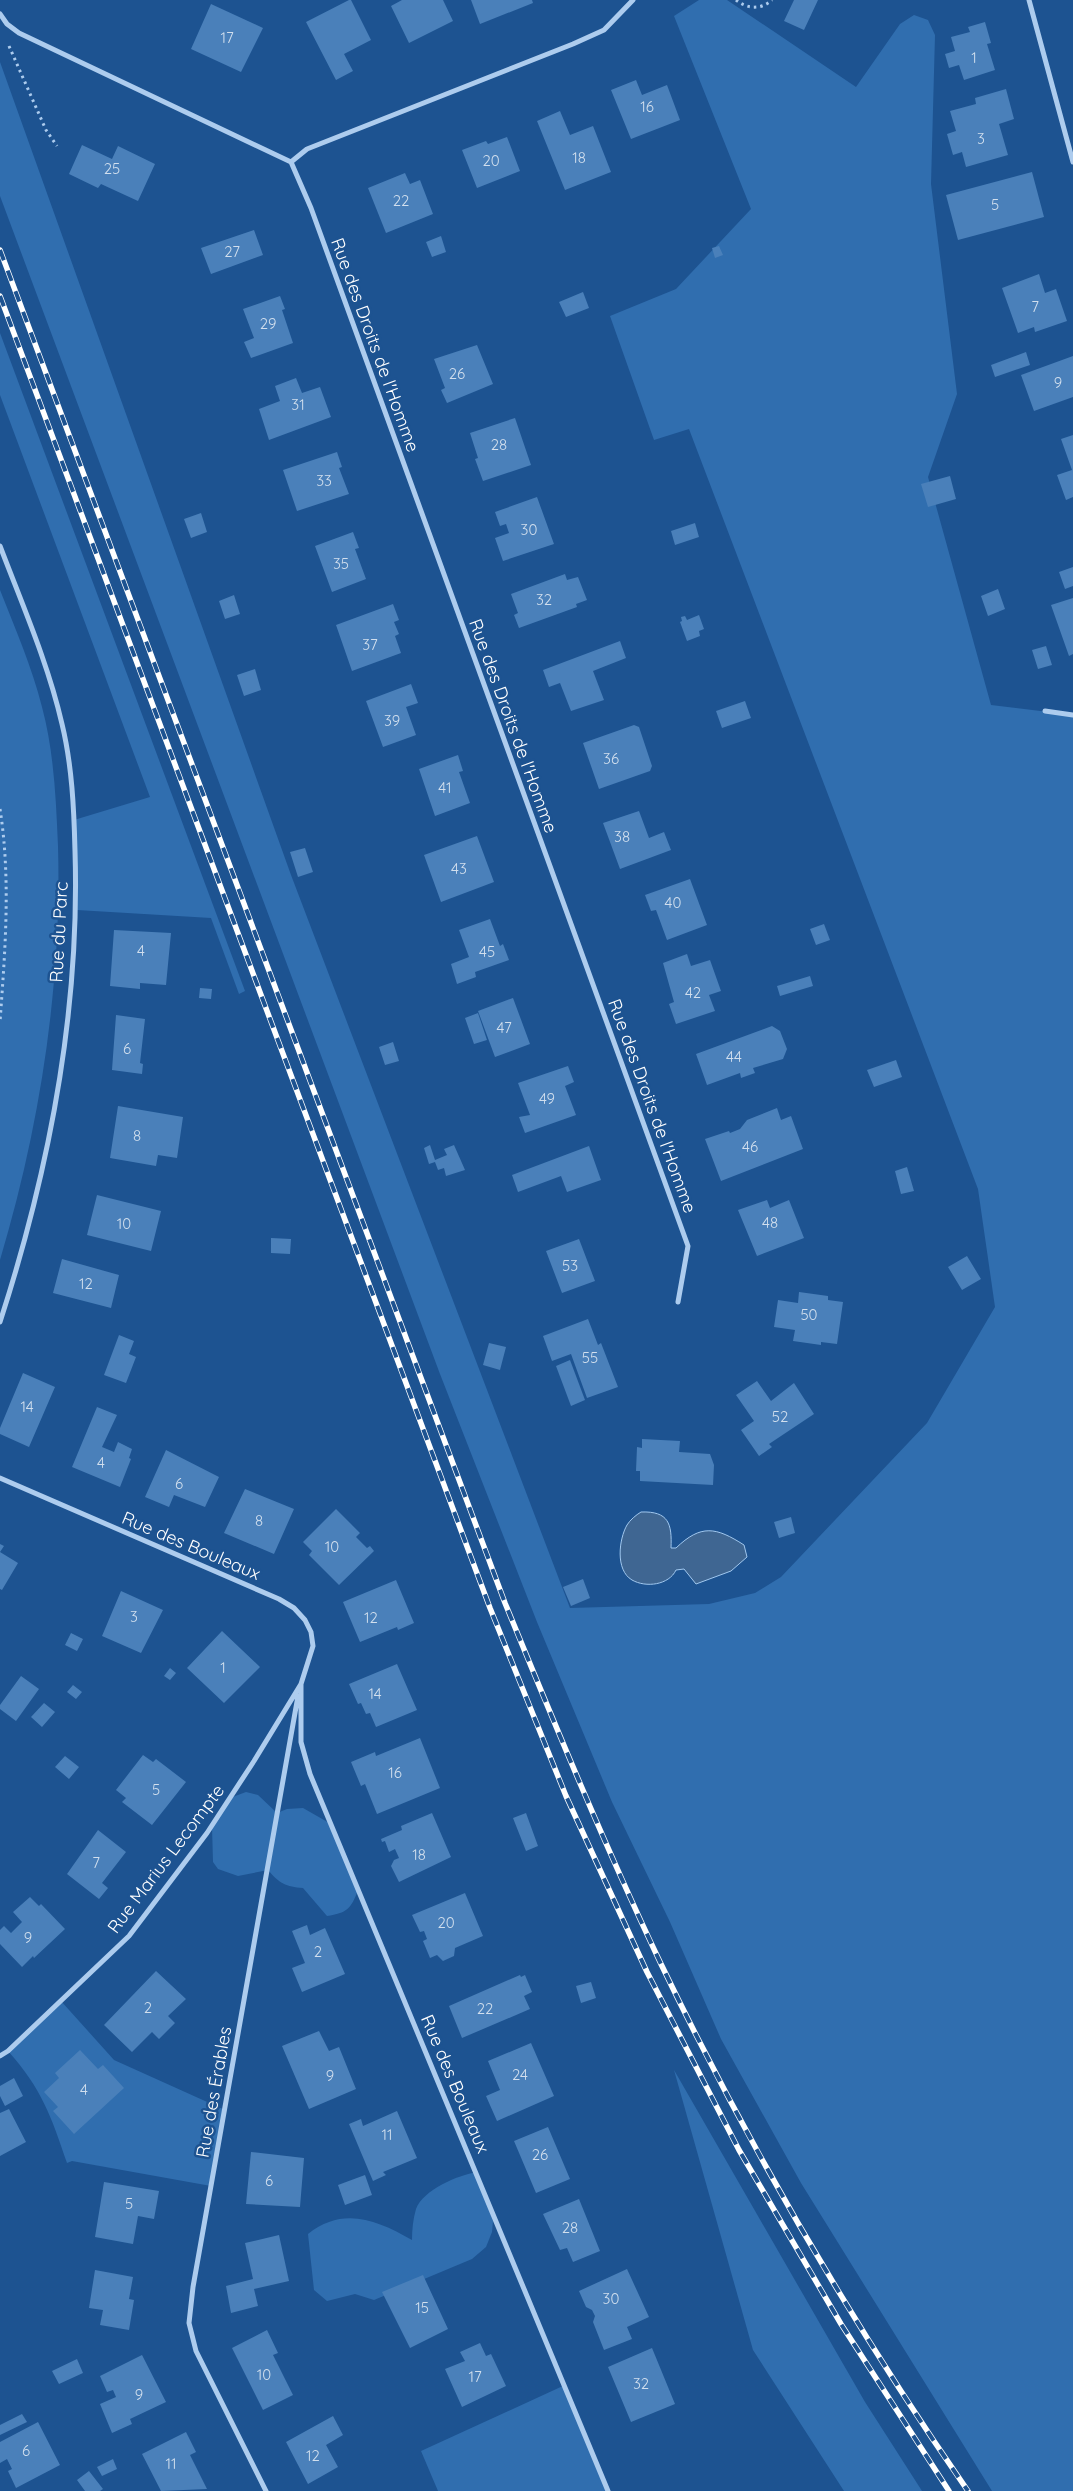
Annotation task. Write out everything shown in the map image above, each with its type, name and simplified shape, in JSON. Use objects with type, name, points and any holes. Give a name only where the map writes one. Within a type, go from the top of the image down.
[{"type":"street","points":[[0,14],[7,24],[19,33],[291,162],[307,149],[604,30],[634,0]]},
{"type":"street","points":[[1029,0],[1073,162]]},
{"type":"street","name":"Rue des Droits de l'Homme","points":[[291,162],[318,227],[688,1246],[678,1302]]},
{"type":"street","name":"Rue du Parc","points":[[0,546],[33,633],[62,724],[74,803],[77,910],[66,1018],[44,1163],[23,1252],[0,1322]]},
{"type":"street","points":[[1045,711],[1073,715]]},
{"type":"street","name":"Rue des Bouleaux","points":[[0,1478],[279,1599],[294,1608],[305,1620],[311,1632],[313,1646],[301,1684],[243,1779]]},
{"type":"street","name":"Rue des Bouleaux","points":[[301,1684],[301,1742],[310,1774],[608,2491]]},
{"type":"street","name":"Rue des Érables","points":[[266,2491],[196,2351],[189,2323],[193,2287],[301,1684]]},
{"type":"street","name":"Rue Marius Lecompte","points":[[0,2056],[8,2051],[129,1936],[207,1833],[243,1779]]},
{"type":"path","points":[[736,0],[750,7],[759,7],[772,0]]},
{"type":"path","points":[[6,38],[36,110],[57,146]]},
{"type":"path","points":[[0,809],[5,847],[6,945],[0,1022]]},
{"type":"shaded area","points":[[699,0],[727,0],[856,87],[900,24],[914,15],[928,20],[935,35],[931,184],[957,394],[928,477],[991,705],[1073,715],[1073,2491],[992,2491],[801,2183],[721,2039],[670,1922],[612,1802],[537,1622],[440,1374],[0,196],[0,62],[291,875],[570,1608],[709,1604],[755,1593],[781,1577],[927,1423],[995,1307],[978,1189],[689,429],[654,440],[610,316],[676,289],[751,209],[674,16]]},
{"type":"shaded area","points":[[0,333],[245,991],[239,994],[211,918],[77,910],[74,820],[150,797],[0,395]]},
{"type":"shaded area","points":[[0,590],[28,662],[46,724],[52,758],[55,793],[58,898],[52,1003],[46,1055],[26,1158],[0,1260]]},
{"type":"shaded area","points":[[641,1512],[658,1514],[667,1521],[671,1532],[671,1548],[676,1548],[693,1535],[709,1531],[725,1534],[744,1545],[747,1557],[731,1571],[696,1584],[684,1569],[676,1570],[668,1579],[657,1584],[644,1584],[632,1580],[623,1569],[621,1562],[622,1538],[627,1525]]},
{"type":"shaded area","points":[[246,1792],[258,1795],[277,1813],[287,1809],[303,1808],[331,1824],[358,1890],[353,1902],[347,1909],[327,1916],[303,1888],[283,1884],[268,1870],[238,1876],[218,1869],[213,1862],[212,1826],[230,1798]]},
{"type":"shaded area","points":[[61,2001],[114,2060],[225,2110],[211,2186],[72,2161],[67,2163],[44,2104],[29,2078],[8,2051]]},
{"type":"shaded area","points":[[674,2070],[865,2402],[922,2491],[844,2491],[753,2350]]},
{"type":"shaded area","points":[[477,2172],[493,2221],[492,2232],[486,2247],[472,2259],[374,2300],[355,2294],[327,2301],[314,2290],[308,2234],[321,2225],[347,2218],[373,2222],[412,2240],[416,2209],[420,2202],[442,2184],[460,2176]]},
{"type":"shaded area","points":[[565,2385],[608,2491],[438,2491],[421,2451]]},
{"type":"building","points":[[351,0],[371,40],[344,54],[353,71],[336,80],[306,22]]},
{"type":"building","points":[[402,0],[443,0],[453,21],[409,43],[391,6]]},
{"type":"building","points":[[471,0],[532,0],[533,3],[480,24]]},
{"type":"building","points":[[794,0],[818,0],[804,30],[784,21]]},
{"type":"building","points":[[211,4],[263,28],[241,72],[191,49]]},
{"type":"building","points":[[985,22],[991,43],[987,44],[995,70],[964,80],[959,65],[949,68],[945,54],[955,51],[951,37],[970,32],[968,27]]},
{"type":"building","points":[[636,80],[642,95],[667,85],[680,120],[631,139],[611,90]]},
{"type":"building","points":[[1006,89],[1014,119],[999,124],[1008,155],[966,167],[962,152],[953,155],[947,134],[956,131],[950,111],[976,104],[975,98]]},
{"type":"building","points":[[560,111],[570,135],[593,126],[611,172],[565,190],[537,121]]},
{"type":"building","points":[[507,137],[520,171],[477,188],[462,150],[486,141],[488,144]]},
{"type":"building","points":[[82,145],[112,159],[118,146],[155,164],[138,201],[101,184],[98,188],[69,174]]},
{"type":"building","points":[[1032,172],[1044,217],[958,240],[946,195]]},
{"type":"building","points":[[405,173],[410,184],[420,180],[433,214],[386,233],[368,188]]},
{"type":"building","points":[[254,230],[263,255],[211,274],[201,248]]},
{"type":"building","points":[[441,236],[446,252],[432,257],[426,242]]},
{"type":"building","points":[[719,246],[723,255],[715,258],[712,248]]},
{"type":"building","points":[[1039,274],[1045,293],[1056,289],[1067,321],[1035,332],[1034,327],[1018,333],[1002,288]]},
{"type":"building","points":[[583,292],[589,308],[566,317],[559,302]]},
{"type":"building","points":[[280,296],[285,309],[282,310],[293,343],[251,358],[244,342],[254,338],[243,309]]},
{"type":"building","points":[[477,345],[493,384],[447,403],[441,390],[445,388],[434,359]]},
{"type":"building","points":[[1026,352],[1030,365],[995,377],[991,365]]},
{"type":"building","points":[[1073,356],[1073,397],[1034,411],[1021,375]]},
{"type":"building","points":[[296,378],[302,393],[320,387],[331,417],[269,440],[259,409],[280,401],[275,386]]},
{"type":"building","points":[[515,418],[531,465],[483,481],[475,459],[478,458],[470,433]]},
{"type":"building","points":[[1073,435],[1073,497],[1066,500],[1057,475],[1072,470],[1061,439]]},
{"type":"building","points":[[337,452],[342,467],[339,468],[349,494],[297,511],[283,470]]},
{"type":"building","points":[[950,476],[956,499],[928,507],[921,484]]},
{"type":"building","points":[[537,497],[554,544],[503,561],[495,538],[509,533],[506,524],[500,526],[495,512]]},
{"type":"building","points":[[201,513],[207,532],[191,538],[184,519]]},
{"type":"building","points":[[695,523],[699,537],[675,545],[671,531]]},
{"type":"building","points":[[353,532],[359,548],[355,549],[366,579],[332,592],[315,546]]},
{"type":"building","points":[[1073,567],[1073,586],[1065,589],[1059,572]]},
{"type":"building","points":[[565,574],[567,580],[578,577],[587,600],[576,604],[577,607],[519,628],[514,615],[518,613],[511,594]]},
{"type":"building","points":[[998,589],[1005,609],[988,616],[981,596]]},
{"type":"building","points":[[234,595],[240,614],[225,619],[219,601]]},
{"type":"building","points":[[1073,598],[1073,654],[1069,656],[1051,605]]},
{"type":"building","points":[[393,604],[399,620],[394,622],[399,634],[395,636],[401,653],[352,671],[336,625]]},
{"type":"building","points":[[699,615],[704,629],[699,631],[700,636],[687,641],[680,622],[682,621],[681,617],[685,616],[687,620]]},
{"type":"building","points":[[620,641],[626,658],[593,671],[604,700],[571,711],[560,683],[549,687],[543,670]]},
{"type":"building","points":[[1046,646],[1052,665],[1038,669],[1032,650]]},
{"type":"building","points":[[255,669],[261,690],[244,696],[237,675]]},
{"type":"building","points":[[411,684],[418,703],[406,707],[416,735],[383,747],[366,701]]},
{"type":"building","points":[[745,701],[751,718],[722,728],[716,711]]},
{"type":"building","points":[[634,725],[639,727],[652,766],[650,771],[599,789],[583,743]]},
{"type":"building","points":[[458,755],[463,771],[459,772],[470,803],[435,816],[419,769]]},
{"type":"building","points":[[639,811],[649,838],[664,832],[671,850],[620,869],[603,823]]},
{"type":"building","points":[[477,836],[494,882],[441,902],[424,855]]},
{"type":"building","points":[[305,848],[313,872],[298,877],[290,852]]},
{"type":"building","points":[[690,879],[707,925],[667,940],[656,910],[651,911],[645,895]]},
{"type":"building","points":[[490,919],[500,946],[503,944],[509,960],[475,972],[476,977],[457,984],[451,964],[469,957],[459,930]]},
{"type":"building","points":[[824,924],[830,940],[816,945],[810,929]]},
{"type":"building","points":[[114,930],[171,933],[166,985],[140,983],[140,989],[110,986]]},
{"type":"building","points":[[687,954],[691,966],[710,960],[721,991],[709,995],[715,1011],[676,1024],[669,1004],[674,1002],[663,963]]},
{"type":"building","points":[[810,976],[813,986],[780,996],[777,986]]},
{"type":"building","points":[[200,988],[212,989],[211,999],[199,998]]},
{"type":"building","points":[[513,998],[530,1044],[495,1057],[478,1011]]},
{"type":"building","points":[[478,1013],[487,1040],[474,1044],[465,1018]]},
{"type":"building","points":[[116,1015],[145,1019],[140,1063],[143,1064],[142,1074],[112,1070]]},
{"type":"building","points":[[772,1026],[780,1031],[787,1049],[783,1059],[753,1068],[755,1073],[741,1078],[740,1073],[707,1085],[696,1054]]},
{"type":"building","points":[[393,1042],[399,1061],[385,1065],[379,1047]]},
{"type":"building","points":[[896,1060],[902,1077],[874,1087],[867,1070]]},
{"type":"building","points":[[568,1066],[574,1082],[565,1086],[576,1115],[525,1133],[519,1117],[530,1115],[518,1083]]},
{"type":"building","points":[[118,1106],[183,1117],[177,1158],[158,1155],[156,1166],[110,1158]]},
{"type":"building","points":[[777,1108],[781,1120],[791,1116],[803,1149],[721,1181],[705,1139],[740,1129],[747,1120]]},
{"type":"building","points":[[430,1145],[435,1160],[447,1155],[444,1149],[454,1145],[465,1170],[446,1176],[444,1168],[438,1170],[435,1162],[429,1164],[424,1148]]},
{"type":"building","points":[[589,1146],[601,1180],[567,1192],[561,1176],[518,1192],[512,1175]]},
{"type":"building","points":[[907,1167],[914,1191],[901,1194],[895,1171]]},
{"type":"building","points":[[97,1195],[161,1211],[151,1251],[87,1235]]},
{"type":"building","points":[[767,1200],[770,1208],[789,1200],[804,1238],[757,1256],[738,1210]]},
{"type":"building","points":[[271,1238],[291,1239],[290,1254],[271,1253]]},
{"type":"building","points":[[579,1239],[595,1281],[562,1293],[546,1251]]},
{"type":"building","points":[[967,1256],[981,1279],[962,1290],[948,1267]]},
{"type":"building","points":[[62,1259],[119,1275],[111,1308],[53,1293]]},
{"type":"building","points":[[799,1292],[828,1296],[828,1300],[843,1302],[837,1344],[821,1342],[821,1345],[793,1341],[795,1330],[774,1327],[778,1300],[798,1303]]},
{"type":"building","points":[[588,1319],[598,1345],[601,1343],[618,1387],[587,1398],[571,1354],[552,1361],[543,1336]]},
{"type":"building","points":[[119,1335],[134,1341],[129,1354],[136,1357],[126,1383],[104,1375]]},
{"type":"building","points":[[489,1343],[506,1347],[500,1370],[483,1365]]},
{"type":"building","points":[[570,1360],[585,1400],[571,1406],[556,1366]]},
{"type":"building","points":[[23,1373],[55,1387],[29,1447],[0,1434],[0,1428]]},
{"type":"building","points":[[757,1381],[771,1401],[794,1383],[814,1414],[769,1444],[772,1447],[759,1456],[741,1430],[754,1421],[736,1395]]},
{"type":"building","points":[[97,1407],[117,1415],[102,1447],[114,1452],[118,1442],[132,1449],[129,1458],[131,1459],[120,1487],[72,1467]]},
{"type":"building","points":[[642,1439],[680,1441],[679,1452],[710,1454],[714,1465],[713,1485],[640,1481],[640,1471],[636,1471],[637,1447],[642,1448]]},
{"type":"building","points":[[166,1450],[219,1477],[205,1507],[174,1495],[169,1507],[145,1497]]},
{"type":"building","points":[[245,1489],[294,1509],[274,1554],[224,1533]]},
{"type":"building","points":[[336,1509],[360,1533],[356,1537],[367,1548],[370,1546],[374,1551],[339,1585],[309,1555],[312,1551],[303,1542]]},
{"type":"building","points":[[791,1517],[795,1533],[779,1538],[774,1522]]},
{"type":"building","points":[[0,1544],[4,1546],[0,1552]]},
{"type":"building","points":[[0,1552],[18,1563],[2,1590],[0,1589]]},
{"type":"building","points":[[583,1579],[590,1598],[571,1606],[563,1587]]},
{"type":"building","points":[[396,1580],[414,1623],[398,1630],[397,1627],[360,1642],[343,1602]]},
{"type":"building","points":[[121,1591],[163,1610],[141,1653],[102,1636]]},
{"type":"building","points":[[222,1631],[260,1667],[224,1703],[187,1668]]},
{"type":"building","points":[[71,1633],[83,1639],[77,1651],[65,1645]]},
{"type":"building","points":[[397,1664],[417,1710],[376,1727],[370,1713],[366,1714],[361,1703],[358,1704],[349,1684]]},
{"type":"building","points":[[170,1668],[176,1673],[170,1680],[164,1676]]},
{"type":"building","points":[[21,1676],[39,1689],[16,1721],[0,1709],[0,1705]]},
{"type":"building","points":[[73,1685],[82,1692],[76,1699],[67,1692]]},
{"type":"building","points":[[44,1703],[55,1712],[42,1727],[31,1717]]},
{"type":"building","points":[[420,1738],[440,1788],[377,1814],[365,1784],[361,1786],[351,1762],[375,1752],[376,1756]]},
{"type":"building","points":[[143,1755],[153,1762],[156,1759],[186,1782],[152,1825],[122,1802],[126,1798],[116,1790]]},
{"type":"building","points":[[65,1756],[79,1767],[69,1779],[55,1767]]},
{"type":"building","points":[[432,1813],[451,1857],[399,1882],[391,1866],[394,1860],[399,1858],[395,1849],[389,1852],[385,1841],[382,1842],[381,1839],[402,1830],[401,1826]]},
{"type":"building","points":[[526,1813],[538,1846],[526,1851],[513,1818]]},
{"type":"building","points":[[98,1830],[126,1852],[102,1883],[108,1888],[99,1899],[67,1874]]},
{"type":"building","points":[[465,1893],[483,1936],[455,1948],[454,1956],[443,1961],[437,1955],[430,1958],[423,1941],[427,1939],[424,1931],[420,1932],[412,1915]]},
{"type":"building","points":[[30,1897],[39,1906],[41,1904],[65,1929],[22,1967],[0,1944],[0,1930],[4,1926],[11,1933],[22,1922],[13,1912]]},
{"type":"building","points":[[307,1925],[310,1935],[325,1928],[345,1974],[302,1992],[292,1968],[305,1963],[292,1931]]},
{"type":"building","points":[[156,1971],[186,1999],[168,2016],[175,2023],[159,2039],[152,2032],[132,2052],[104,2025]]},
{"type":"building","points":[[520,1975],[521,1977],[525,1975],[532,1992],[524,1996],[530,2009],[462,2038],[449,2006]]},
{"type":"building","points":[[591,1982],[596,1998],[581,2003],[576,1986]]},
{"type":"building","points":[[319,2031],[329,2051],[339,2047],[356,2089],[309,2109],[282,2046]]},
{"type":"building","points":[[531,2043],[554,2096],[497,2121],[486,2096],[500,2090],[488,2061]]},
{"type":"building","points":[[80,2050],[98,2069],[103,2065],[124,2088],[74,2134],[53,2111],[58,2107],[44,2092],[59,2078],[55,2073]]},
{"type":"building","points":[[14,2078],[23,2096],[5,2106],[0,2096],[0,2086]]},
{"type":"building","points":[[9,2109],[26,2142],[0,2156],[0,2113]]},
{"type":"building","points":[[397,2111],[417,2158],[383,2172],[386,2175],[373,2181],[349,2124],[361,2119],[363,2126]]},
{"type":"building","points":[[548,2127],[570,2179],[536,2193],[514,2141]]},
{"type":"building","points":[[251,2152],[304,2158],[300,2207],[246,2204]]},
{"type":"building","points":[[365,2175],[372,2195],[345,2205],[338,2185]]},
{"type":"building","points":[[104,2182],[159,2191],[154,2219],[138,2216],[133,2244],[95,2237]]},
{"type":"building","points":[[579,2199],[600,2251],[573,2262],[567,2248],[560,2250],[543,2214]]},
{"type":"building","points":[[279,2235],[289,2281],[254,2289],[258,2306],[231,2313],[226,2286],[253,2279],[245,2243]]},
{"type":"building","points":[[627,2269],[649,2317],[627,2327],[632,2339],[604,2350],[593,2322],[595,2316],[592,2310],[586,2307],[579,2291]]},
{"type":"building","points":[[95,2270],[133,2277],[129,2299],[134,2300],[129,2330],[100,2325],[103,2310],[89,2308]]},
{"type":"building","points":[[423,2275],[448,2329],[410,2348],[382,2292]]},
{"type":"building","points":[[267,2330],[278,2353],[273,2355],[293,2395],[263,2410],[232,2348]]},
{"type":"building","points":[[480,2343],[486,2356],[491,2354],[506,2386],[462,2407],[445,2369],[465,2361],[460,2352]]},
{"type":"building","points":[[652,2348],[675,2404],[631,2422],[608,2367]]},
{"type":"building","points":[[142,2355],[166,2402],[130,2419],[132,2424],[112,2433],[100,2404],[116,2397],[113,2390],[107,2392],[100,2376]]},
{"type":"building","points":[[77,2359],[83,2373],[59,2384],[52,2371]]},
{"type":"building","points":[[22,2414],[27,2422],[0,2435],[0,2425]]},
{"type":"building","points":[[333,2416],[343,2435],[326,2445],[338,2467],[308,2484],[286,2442]]},
{"type":"building","points":[[38,2422],[60,2465],[16,2488],[8,2471],[12,2469],[7,2459],[0,2463],[0,2442]]},
{"type":"building","points":[[186,2432],[196,2452],[190,2455],[207,2489],[161,2491],[142,2454]]},
{"type":"building","points":[[113,2459],[117,2469],[102,2476],[97,2467]]},
{"type":"building","points":[[89,2471],[103,2489],[100,2491],[85,2491],[77,2480]]},
{"type":"railway","points":[[0,250],[505,1603],[600,1830],[661,1964],[766,2167],[844,2300],[925,2428],[968,2491]]},
{"type":"railway","points":[[0,296],[490,1608],[566,1796],[647,1972],[739,2150],[841,2324],[949,2491]]}]
